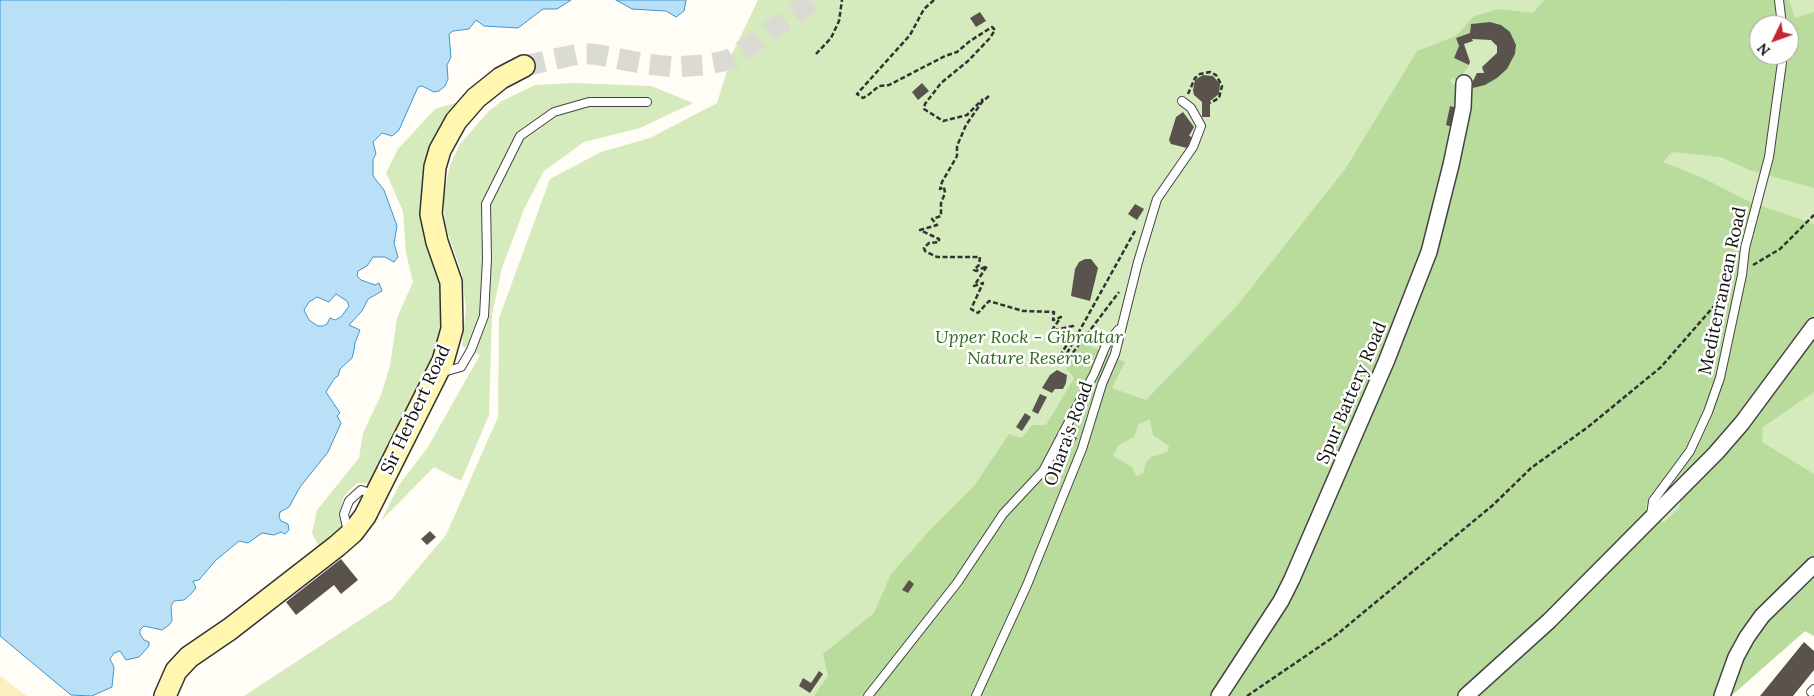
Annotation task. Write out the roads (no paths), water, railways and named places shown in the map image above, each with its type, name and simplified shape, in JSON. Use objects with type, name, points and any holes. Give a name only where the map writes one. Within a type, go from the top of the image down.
[{"type":"main road","name":"Sir Herbert Road","points":[[165,696],[176,671],[189,657],[230,629],[349,536],[360,523],[376,495],[436,375],[446,351],[453,317],[450,276],[437,242],[431,214],[431,198],[437,158],[448,133],[468,106],[486,88],[524,66]]},
{"type":"street","name":"Spur Battery Road","points":[[1219,696],[1281,601],[1292,579],[1386,362],[1429,252],[1451,165],[1462,108],[1464,83]]},
{"type":"street","points":[[1466,696],[1549,622],[1716,453],[1742,423],[1814,326]]},
{"type":"street","points":[[1722,696],[1736,657],[1747,637],[1762,616],[1814,565]]},
{"type":"lane","points":[[1779,0],[1781,15]]},
{"type":"lane","name":"Mediterranean Road","points":[[1651,517],[1653,501],[1690,451],[1708,412],[1720,378],[1742,274],[1745,248],[1768,158],[1782,65]]},
{"type":"lane","name":"Ohara's Road","points":[[976,696],[1027,585],[1082,449],[1102,384],[1115,354],[1120,328],[1157,199],[1193,147],[1201,126],[1191,108],[1182,101]]},
{"type":"lane","points":[[436,375],[461,366],[471,350],[484,316],[487,259],[486,204],[520,136],[554,112],[589,102],[648,102]]},
{"type":"lane","points":[[868,696],[957,583],[1003,514],[1043,471],[1094,374],[1106,345],[1120,328]]},
{"type":"water","points":[[0,0],[571,0],[557,9],[543,9],[518,28],[484,26],[476,20],[469,29],[453,31],[449,34],[451,57],[447,65],[448,79],[445,86],[439,91],[434,92],[422,86],[418,87],[399,130],[392,136],[382,133],[373,142],[376,154],[373,159],[373,176],[384,190],[397,226],[394,243],[398,257],[394,262],[385,257],[373,257],[367,266],[358,271],[357,276],[361,280],[375,285],[379,283],[382,291],[368,299],[362,311],[349,325],[360,330],[352,358],[340,369],[338,376],[326,392],[340,413],[337,416],[341,423],[328,452],[300,487],[289,507],[280,512],[279,517],[281,521],[288,524],[289,530],[285,534],[281,532],[274,535],[262,533],[248,543],[239,541],[215,561],[199,580],[193,581],[196,588],[191,594],[184,600],[174,601],[171,606],[172,621],[169,625],[162,630],[144,626],[140,630],[144,640],[149,642],[149,646],[139,657],[126,660],[120,651],[114,653],[110,659],[114,667],[112,687],[92,696],[71,695],[0,636]],"holes":[[[336,294],[347,301],[349,306],[341,317],[335,320],[330,318],[327,324],[323,326],[318,326],[309,320],[304,310],[309,302],[317,297],[329,302]]]},
{"type":"water","points":[[616,0],[686,0],[684,11],[676,17],[666,11],[632,9]]},
{"type":"tunnel","points":[[524,66],[578,54],[594,54],[646,64],[674,67],[703,65],[729,60],[815,0]]},
{"type":"park label","name":"Upper Rock - Gibraltar Nature Reserve","points":[[1029,348]]}]
